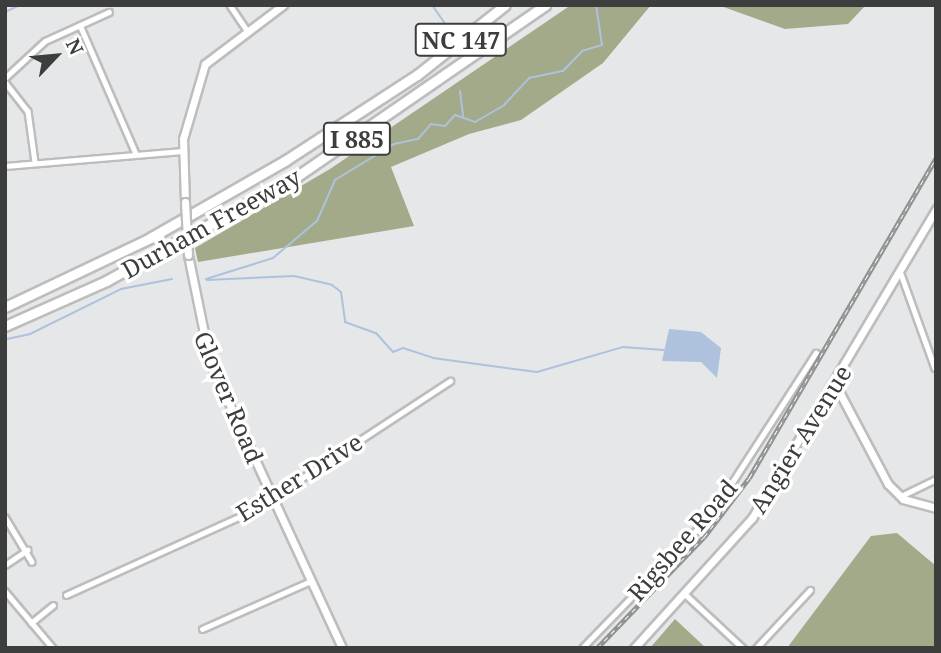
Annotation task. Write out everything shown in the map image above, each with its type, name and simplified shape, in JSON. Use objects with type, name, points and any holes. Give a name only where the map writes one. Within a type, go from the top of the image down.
[{"type":"highway","name":"Durham Freeway","points":[[5,307],[203,209],[417,75],[505,5]]},
{"type":"highway","name":"I 885","points":[[417,75],[514,5]]},
{"type":"highway","name":"Durham Freeway","points":[[5,326],[106,281],[296,177],[545,5]]},
{"type":"street","points":[[230,5],[247,30]]},
{"type":"street","name":"Glover Road","points":[[283,5],[205,64],[182,151],[188,255],[205,351],[342,648]]},
{"type":"street","points":[[35,162],[26,107],[5,80],[45,41],[109,12]]},
{"type":"street","points":[[80,25],[136,154]]},
{"type":"street","points":[[5,166],[182,151]]},
{"type":"street","name":"Angier Avenue","points":[[634,648],[752,517],[835,384],[936,209]]},
{"type":"street","points":[[900,271],[935,368]]},
{"type":"street","name":"Rigsbee Road","points":[[582,648],[710,515],[816,353]]},
{"type":"street","name":"Esther Drive","points":[[66,595],[273,498],[450,381]]},
{"type":"street","points":[[835,384],[900,497],[936,508]]},
{"type":"street","points":[[900,497],[936,479]]},
{"type":"street","points":[[5,517],[32,562]]},
{"type":"street","points":[[5,565],[27,550]]},
{"type":"street","points":[[202,629],[311,581]]},
{"type":"street","points":[[757,648],[810,590]]},
{"type":"street","points":[[5,591],[53,648]]},
{"type":"street","points":[[685,594],[743,648]]},
{"type":"street","points":[[31,623],[53,605]]},
{"type":"green space","points":[[571,5],[651,5],[603,63],[521,120],[469,134],[391,167],[414,226],[198,262],[195,248],[330,169]]},
{"type":"green space","points":[[718,5],[866,5],[848,24],[785,29]]},
{"type":"green space","points":[[897,533],[936,566],[936,648],[787,648],[871,536]]},
{"type":"green space","points":[[675,619],[706,648],[650,648]]},
{"type":"water","points":[[669,329],[701,332],[721,348],[717,378],[701,362],[662,361]]},
{"type":"waterway","points":[[5,12],[20,5]]},
{"type":"waterway","points":[[432,5],[452,34]]},
{"type":"waterway","points":[[206,279],[273,258],[317,221],[335,180],[394,144],[418,139],[431,124],[445,126],[455,115],[475,122],[504,105],[529,78],[563,71],[582,51],[602,45],[596,5]]},
{"type":"waterway","points":[[460,91],[463,116]]},
{"type":"waterway","points":[[207,280],[294,276],[332,285],[341,292],[345,322],[376,333],[393,352],[403,348],[433,358],[537,372],[623,347],[664,350]]},
{"type":"waterway","points":[[7,339],[30,334],[121,289],[172,279]]},
{"type":"railway","points":[[597,648],[704,537],[749,478],[936,158]]}]
